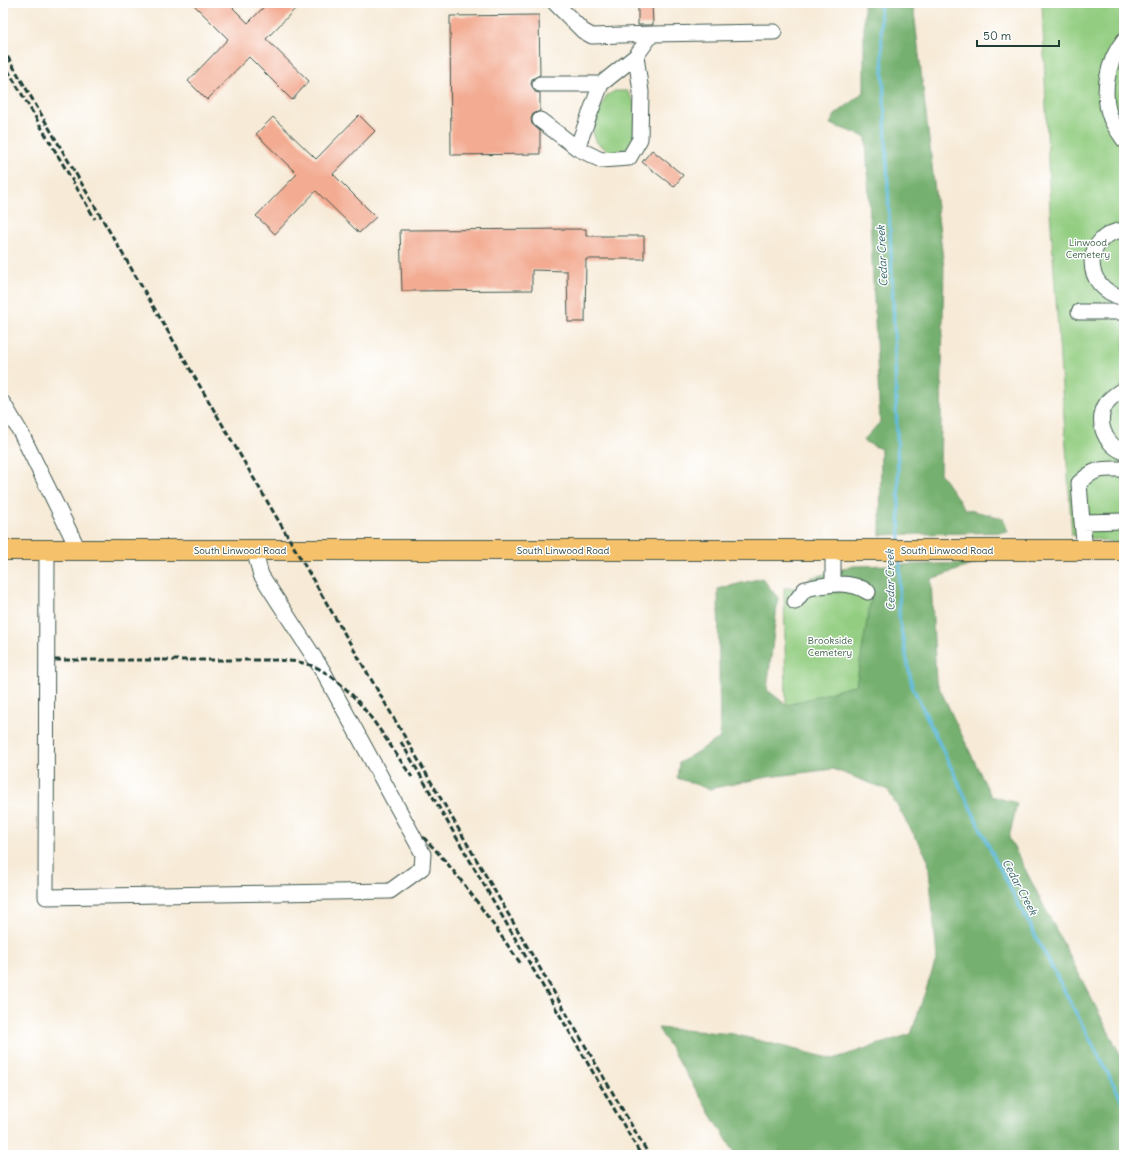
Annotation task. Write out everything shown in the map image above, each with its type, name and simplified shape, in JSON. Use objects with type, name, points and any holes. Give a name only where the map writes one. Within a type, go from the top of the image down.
[{"type":"main road","name":"South Linwood Road","points":[[3,550],[1124,550]]},
{"type":"lane","points":[[555,3],[583,31],[592,36],[774,32]]},
{"type":"lane","points":[[576,148],[601,84],[636,56],[652,34]]},
{"type":"lane","points":[[1124,40],[1116,50],[1105,84],[1111,119],[1124,140]]},
{"type":"lane","points":[[540,120],[576,148],[601,160],[628,158],[640,139],[641,92],[636,56]]},
{"type":"lane","points":[[540,84],[601,84]]},
{"type":"lane","points":[[1123,227],[1108,234],[1099,242],[1092,256],[1092,268],[1097,282],[1105,290],[1113,295],[1124,298]]},
{"type":"lane","points":[[1079,312],[1124,312]]},
{"type":"lane","points":[[1124,389],[1109,399],[1104,407],[1101,418],[1105,436],[1118,449],[1124,452]]},
{"type":"lane","points":[[3,403],[22,433],[78,549]]},
{"type":"lane","points":[[1085,550],[1079,483],[1089,474],[1098,469],[1124,469]]},
{"type":"lane","points":[[1082,522],[1124,521]]},
{"type":"lane","points":[[48,549],[46,897],[390,890],[422,868],[423,854],[323,671],[261,575],[254,550]]},
{"type":"lane","points":[[833,550],[833,584]]},
{"type":"lane","points":[[795,602],[805,589],[833,584],[858,585],[868,592]]},
{"type":"green space","points":[[864,3],[913,3],[944,268],[940,473],[965,509],[1003,518],[1008,532],[880,535],[881,449],[863,441],[880,422],[866,137],[830,124],[835,115],[864,92]]},
{"type":"green space","name":"Linwood Cemetery","points":[[1042,3],[1124,3],[1124,544],[1072,535],[1050,211]]},
{"type":"green space","points":[[615,91],[627,91],[635,103],[635,136],[627,149],[610,152],[597,143],[593,133],[596,120],[606,96]]},
{"type":"green space","points":[[978,563],[931,579],[936,681],[991,796],[1017,803],[1009,838],[1124,1062],[1124,1155],[736,1155],[658,1028],[733,1034],[833,1059],[911,1034],[937,957],[928,859],[888,790],[833,769],[768,777],[709,789],[677,778],[679,763],[720,738],[718,589],[762,578],[778,598],[767,690],[787,705],[856,685],[873,587],[817,595],[810,578],[854,566]]},
{"type":"green space","name":"Brookside Cemetery","points":[[873,586],[875,704],[786,705],[784,588]]},
{"type":"building","points":[[192,3],[228,3],[248,23],[268,3],[301,3],[266,39],[309,81],[292,100],[249,57],[207,100],[188,81],[228,39]]},
{"type":"building","points":[[638,3],[652,3],[653,25],[638,25]]},
{"type":"building","points":[[539,15],[540,75],[532,79],[531,84],[535,92],[540,93],[540,111],[533,114],[531,119],[532,124],[540,131],[540,154],[451,155],[450,16]]},
{"type":"building","points":[[359,115],[375,131],[333,174],[376,217],[359,233],[316,191],[275,234],[256,216],[297,174],[256,134],[273,117],[316,159]]},
{"type":"building","points":[[652,150],[683,175],[674,187],[642,162]]},
{"type":"building","points":[[586,229],[586,236],[644,236],[644,259],[586,259],[585,322],[568,322],[567,271],[532,270],[532,290],[402,291],[400,230]]},
{"type":"waterway","name":"Cedar Creek","points":[[880,3],[894,324],[900,543]]},
{"type":"waterway","name":"Cedar Creek","points":[[900,555],[899,618],[912,686],[996,861],[1124,1104]]},
{"type":"railway","points":[[3,49],[649,1155]]},
{"type":"railway","points":[[3,62],[95,219]]},
{"type":"railway","points":[[55,660],[277,660],[294,661],[311,665],[335,679],[360,704],[412,777]]},
{"type":"railway","points":[[401,742],[641,1155]]},
{"type":"railway","points":[[423,837],[463,883],[521,964]]}]
